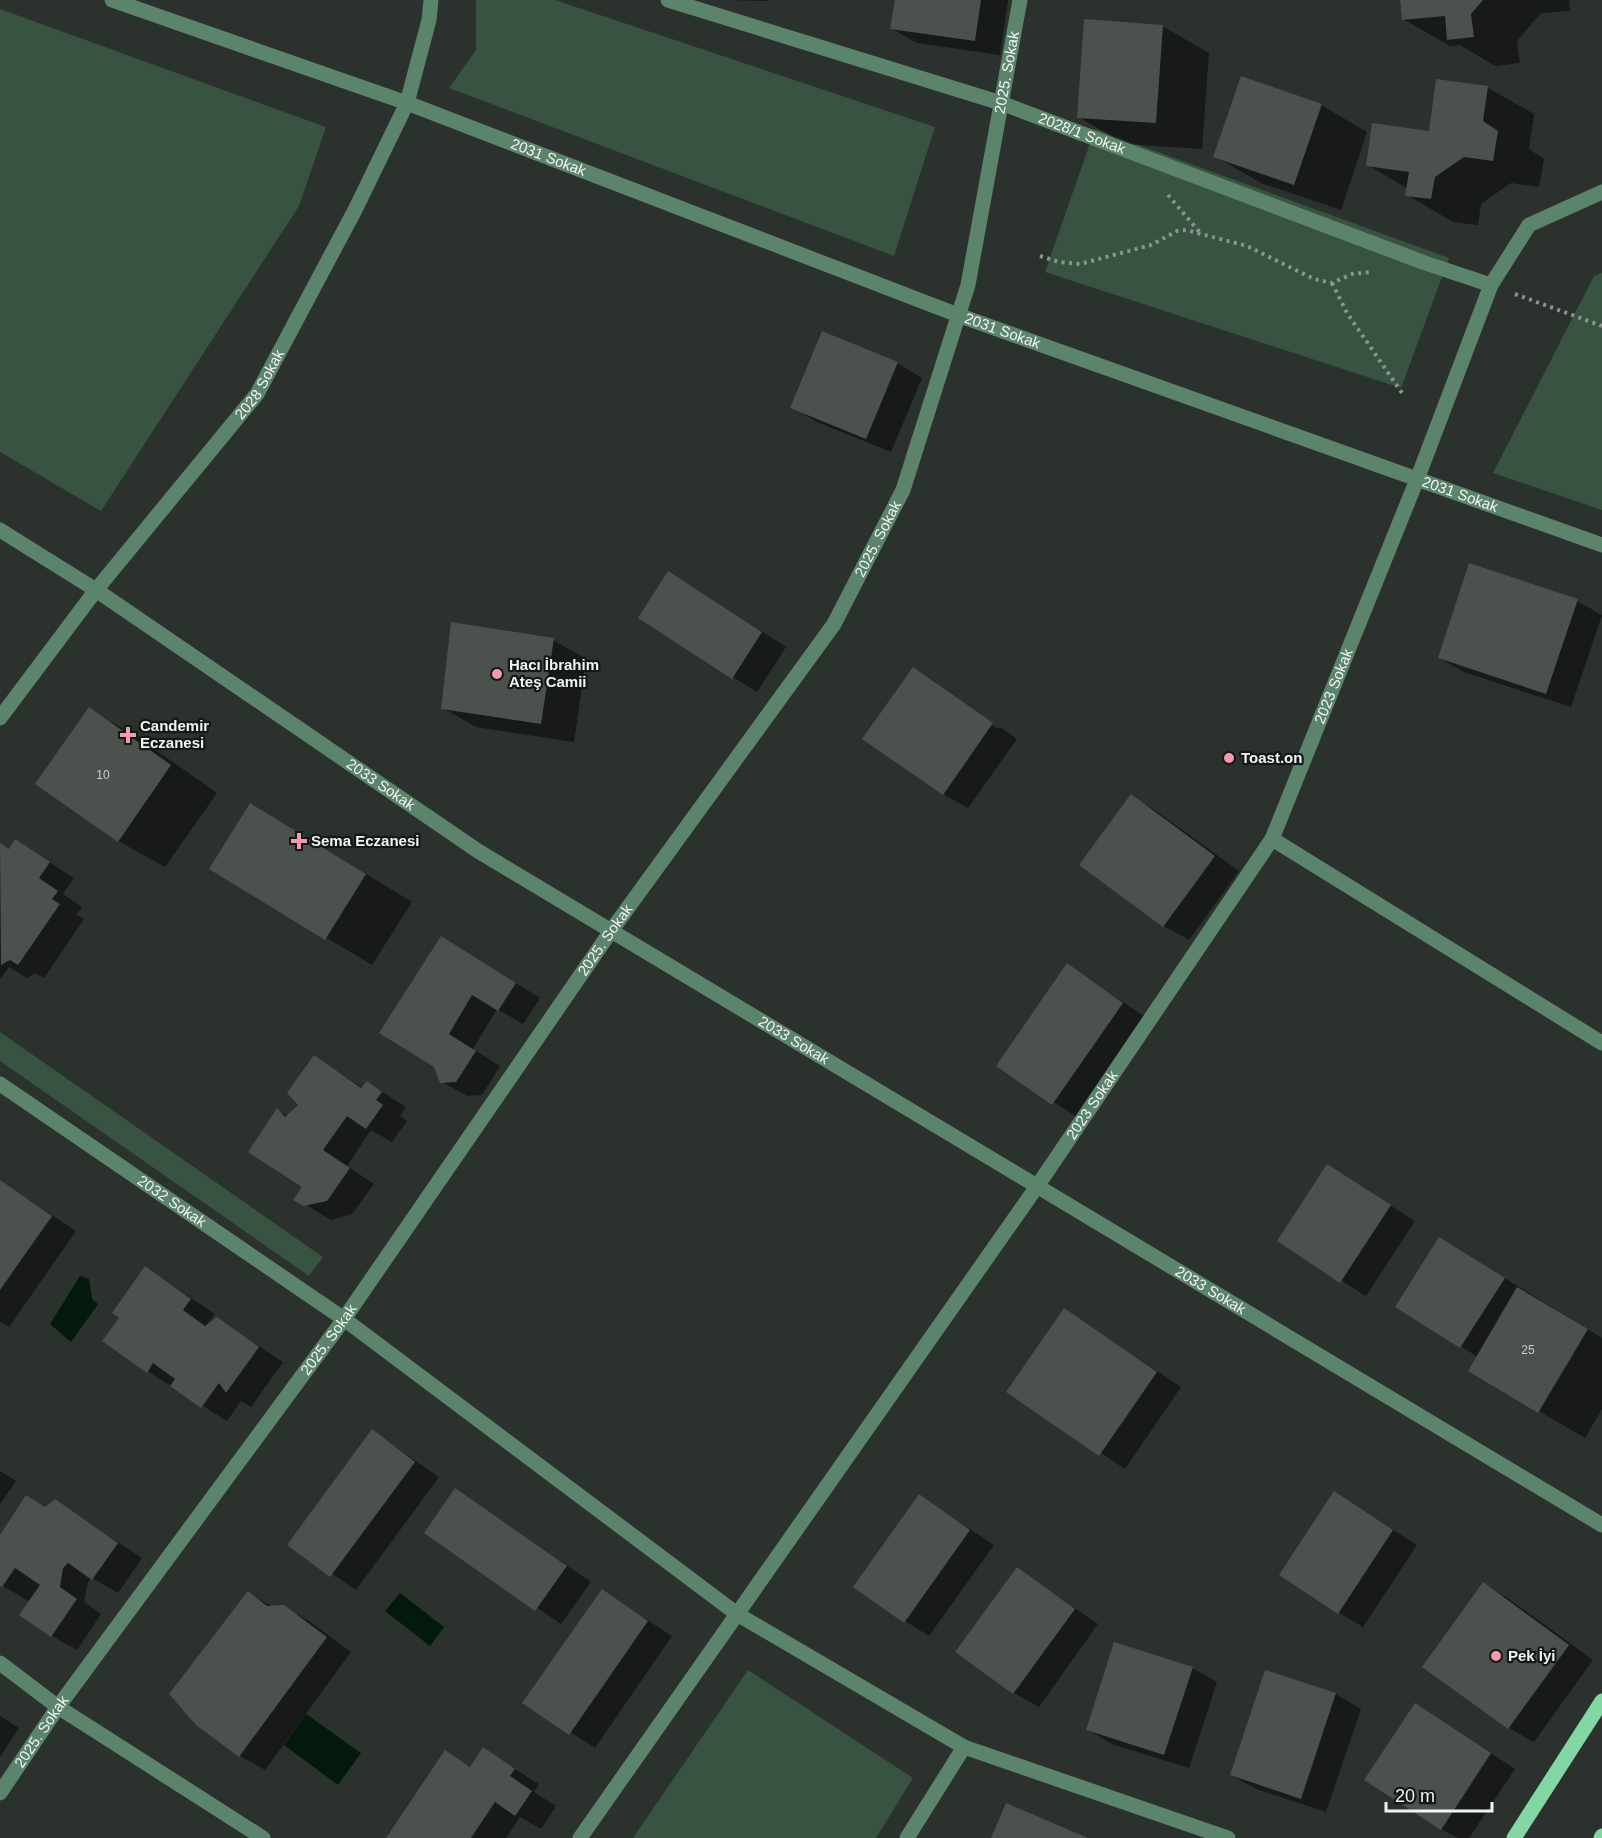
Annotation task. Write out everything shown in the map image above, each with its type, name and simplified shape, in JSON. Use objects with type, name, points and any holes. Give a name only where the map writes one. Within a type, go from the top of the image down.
[{"type":"main road","points":[[1514,1838],[1602,1701]]},
{"type":"street","name":"2031 Sokak","points":[[112,0],[407,103],[958,315],[1418,477],[1602,545]]},
{"type":"street","name":"2028 Sokak","points":[[0,718],[96,590],[257,394],[355,210],[407,103],[429,20],[431,0]]},
{"type":"street","name":"2028/1 Sokak","points":[[668,0],[1001,103],[1425,263],[1491,285]]},
{"type":"street","name":"2025. Sokak","points":[[0,1793],[58,1707],[344,1319],[611,931],[834,624],[903,490],[968,285],[1020,0]]},
{"type":"street","name":"2023 Sokak","points":[[580,1838],[1038,1185],[1272,839],[1418,477],[1491,285],[1529,225],[1602,192]]},
{"type":"street","name":"2033 Sokak","points":[[0,530],[96,590],[478,851],[1602,1525]]},
{"type":"street","points":[[1272,839],[1602,1043]]},
{"type":"street","name":"2032 Sokak","points":[[0,1084],[344,1319],[737,1614],[964,1747],[1228,1838]]},
{"type":"street","points":[[0,1663],[58,1707],[263,1838]]},
{"type":"street","points":[[907,1838],[964,1747]]},
{"type":"path","points":[[1040,256],[1059,262],[1090,263],[1122,251],[1151,245],[1176,231],[1186,230],[1247,246],[1314,279],[1332,282],[1352,274],[1377,272]]},
{"type":"path","points":[[1332,282],[1347,313],[1402,393]]},
{"type":"path","points":[[1491,285],[1602,326]]},
{"type":"shaded area","points":[[476,0],[555,0],[935,127],[894,256],[449,88],[476,50]]},
{"type":"shaded area","points":[[0,9],[326,127],[299,206],[101,511],[0,452]]},
{"type":"shaded area","points":[[1095,129],[1449,258],[1401,388],[1045,272]]},
{"type":"shaded area","points":[[1602,273],[1602,510],[1493,473],[1594,276]]},
{"type":"shaded area","points":[[0,1032],[323,1257],[309,1276],[0,1061]]},
{"type":"shaded area","points":[[80,1276],[89,1279],[92,1299],[98,1304],[71,1342],[50,1324]]},
{"type":"shaded area","points":[[400,1593],[444,1627],[430,1646],[385,1611]]},
{"type":"shaded area","points":[[748,1670],[913,1778],[876,1838],[633,1838]]},
{"type":"shaded area","points":[[306,1714],[361,1753],[338,1785],[284,1745]]},
{"type":"building","points":[[895,0],[981,0],[975,41],[890,29]]},
{"type":"building","points":[[1400,0],[1483,0],[1471,14],[1474,37],[1447,40],[1445,16],[1402,20]]},
{"type":"building","points":[[1084,19],[1163,25],[1156,123],[1077,118]]},
{"type":"building","points":[[1241,76],[1322,104],[1294,185],[1213,157]]},
{"type":"building","points":[[1436,79],[1488,86],[1483,121],[1498,131],[1493,161],[1464,157],[1435,177],[1431,199],[1405,196],[1409,172],[1366,166],[1372,123],[1429,131]]},
{"type":"building","points":[[822,331],[898,362],[866,439],[790,408]]},
{"type":"building","points":[[1469,563],[1578,599],[1546,694],[1438,658]]},
{"type":"building","points":[[668,571],[762,632],[732,679],[638,618]]},
{"type":"building","name":"Hacı İbrahim Ateş Camii","points":[[451,622],[554,638],[541,724],[441,709]]},
{"type":"building","points":[[913,667],[993,723],[943,795],[862,739]]},
{"type":"building","points":[[89,707],[171,765],[118,842],[35,784]]},
{"type":"building","points":[[1131,794],[1215,856],[1163,927],[1079,865]]},
{"type":"building","points":[[250,803],[366,874],[325,940],[209,869]]},
{"type":"building","points":[[15,839],[50,862],[39,878],[58,891],[52,899],[60,904],[18,965],[10,960],[1,965],[0,843],[9,849]]},
{"type":"building","points":[[441,936],[516,983],[498,1011],[472,995],[449,1034],[476,1051],[456,1082],[440,1083],[434,1067],[379,1033]]},
{"type":"building","points":[[1067,963],[1123,1003],[1052,1105],[996,1066]]},
{"type":"building","points":[[314,1055],[361,1088],[367,1081],[382,1092],[376,1100],[383,1105],[366,1129],[347,1116],[323,1150],[350,1168],[327,1201],[304,1206],[293,1200],[302,1187],[248,1152],[277,1108],[285,1117],[298,1105],[287,1093]]},
{"type":"building","points":[[1327,1164],[1391,1205],[1340,1283],[1277,1241]]},
{"type":"building","points":[[0,1180],[52,1216],[0,1290]]},
{"type":"building","points":[[1439,1237],[1505,1278],[1460,1348],[1395,1307]]},
{"type":"building","points":[[145,1266],[191,1299],[183,1310],[205,1326],[217,1317],[259,1347],[226,1393],[219,1383],[201,1408],[170,1386],[175,1379],[153,1363],[147,1373],[102,1341],[119,1318],[112,1313]]},
{"type":"building","points":[[1517,1287],[1588,1329],[1538,1413],[1468,1371]]},
{"type":"building","points":[[1064,1308],[1157,1372],[1099,1456],[1006,1392]]},
{"type":"building","points":[[372,1429],[415,1462],[330,1577],[287,1545]]},
{"type":"building","points":[[455,1488],[567,1566],[535,1611],[424,1533]]},
{"type":"building","points":[[1334,1491],[1393,1530],[1338,1614],[1279,1575]]},
{"type":"building","points":[[919,1494],[970,1530],[904,1623],[853,1587]]},
{"type":"building","points":[[26,1495],[45,1507],[55,1499],[118,1543],[92,1580],[68,1563],[63,1568],[60,1587],[77,1599],[51,1637],[19,1615],[40,1585],[15,1568],[2,1587],[0,1586],[0,1535]]},
{"type":"building","points":[[1017,1567],[1075,1609],[1013,1694],[955,1652]]},
{"type":"building","points":[[1483,1582],[1569,1645],[1508,1729],[1422,1667]]},
{"type":"building","points":[[602,1589],[648,1621],[569,1735],[522,1703]]},
{"type":"building","points":[[248,1591],[267,1606],[284,1605],[327,1637],[239,1757],[196,1725],[169,1694]]},
{"type":"building","points":[[1114,1642],[1193,1667],[1164,1755],[1086,1730]]},
{"type":"building","points":[[1265,1670],[1336,1693],[1301,1799],[1230,1775]]},
{"type":"building","points":[[1415,1703],[1491,1753],[1441,1830],[1364,1780]]},
{"type":"building","points":[[483,1747],[515,1769],[510,1776],[532,1791],[515,1816],[495,1802],[471,1838],[386,1838],[445,1750],[470,1767]]},
{"type":"building","points":[[1006,1803],[1088,1838],[991,1838]]},
{"type":"place","name":"Hacı İbrahim Ateş Camii","points":[[497,674]]},
{"type":"place","name":"Candemir Eczanesi","points":[[128,735]]},
{"type":"place","name":"Toast.on","points":[[1229,758]]},
{"type":"place","name":"Sema Eczanesi","points":[[299,841]]},
{"type":"place","name":"Pek İyi","points":[[1496,1656]]}]
